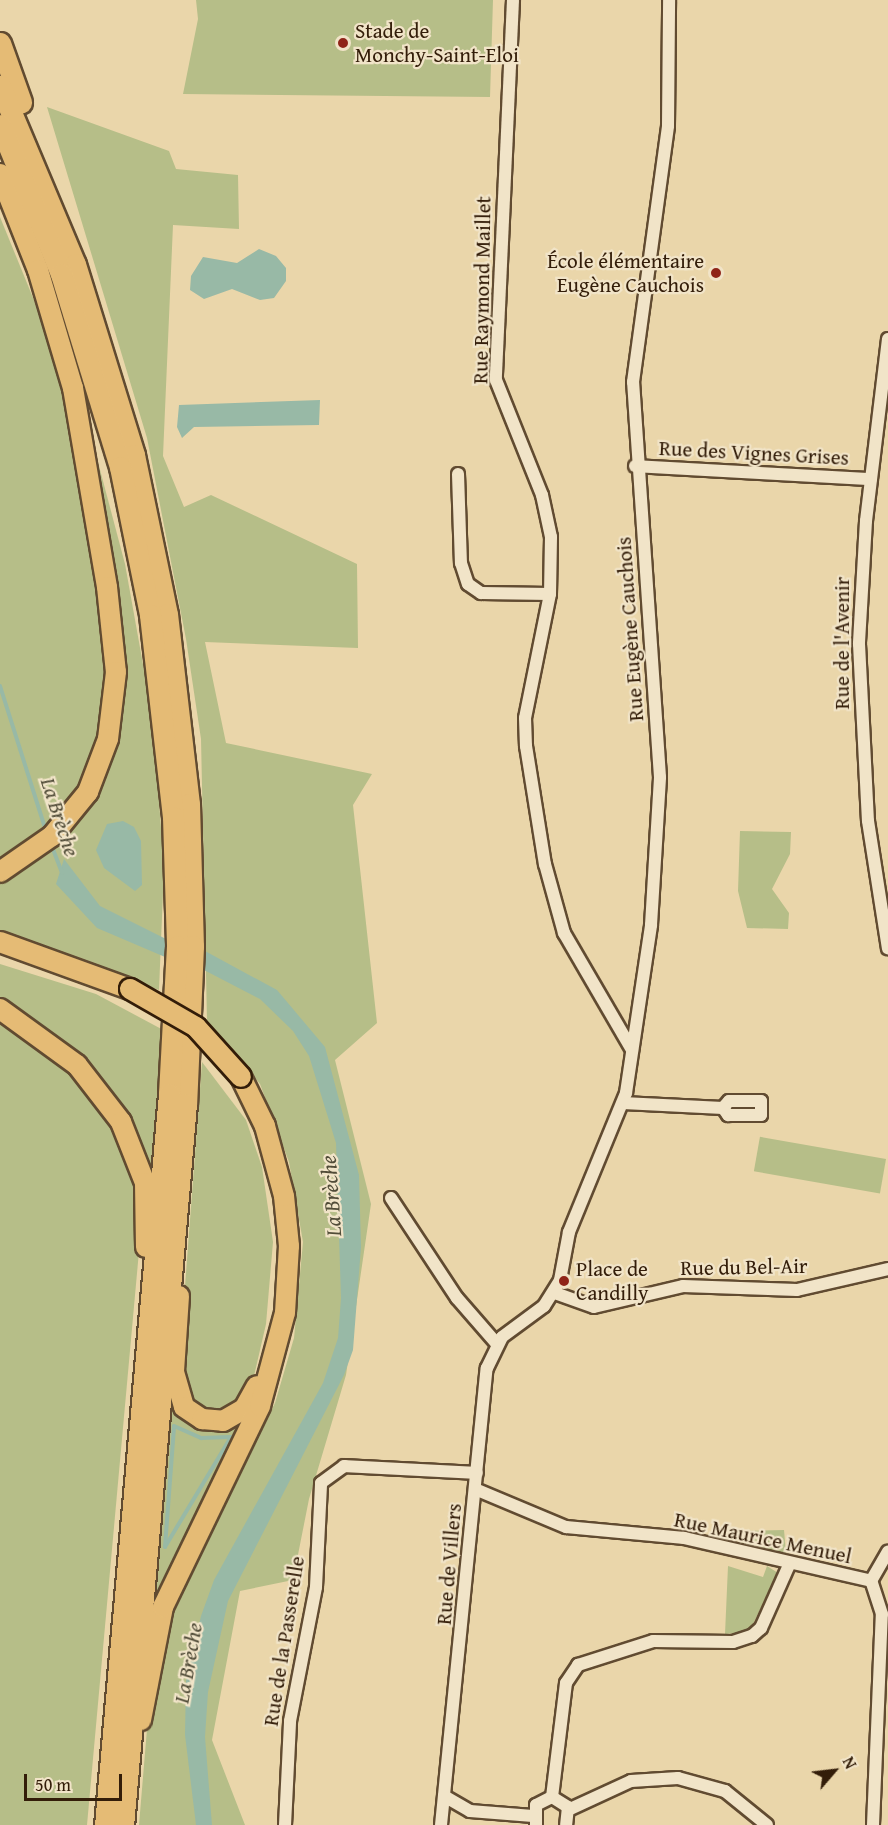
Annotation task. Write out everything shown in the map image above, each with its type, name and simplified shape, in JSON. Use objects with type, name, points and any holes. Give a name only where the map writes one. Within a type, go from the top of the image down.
[{"type":"highway","points":[[0,43],[53,184],[100,338],[142,490],[167,614],[187,783],[184,981],[175,1227],[123,1825]]},
{"type":"highway","points":[[0,86],[53,207],[100,338]]},
{"type":"highway","points":[[0,124],[78,322],[131,517],[165,716],[185,932]]},
{"type":"highway","points":[[105,1825],[138,1452],[184,981]]},
{"type":"highway","points":[[96,1825],[119,1671]]},
{"type":"main road","points":[[0,174],[24,232],[78,409],[115,639],[108,739],[91,785],[65,823],[28,856],[0,872]]},
{"type":"main road","points":[[0,942],[128,995],[191,1037],[236,1080],[265,1126],[284,1196],[289,1246],[285,1313],[260,1406],[163,1607],[126,1790]]},
{"type":"main road","points":[[0,955],[128,995]]},
{"type":"main road","points":[[0,1009],[45,1038],[94,1083],[140,1164],[148,1207],[138,1452]]},
{"type":"main road","points":[[175,1227],[176,1390],[195,1416],[223,1421],[244,1409],[255,1392],[270,1341],[279,1275],[268,1170],[236,1080]]},
{"type":"street","name":"Rue Raymond Maillet","points":[[513,0],[496,380],[547,513],[550,594],[524,723],[542,849],[572,952],[633,1050]]},
{"type":"street","name":"Rue Eugène Cauchois","points":[[555,1293],[566,1244],[623,1103],[633,1050],[661,815],[635,466],[634,364],[668,126],[669,0]]},
{"type":"street","points":[[0,186],[24,232]]},
{"type":"street","name":"Rue de l'Avenir","points":[[888,339],[871,479],[860,690],[867,821],[888,948]]},
{"type":"street","name":"Rue des Vignes Grises","points":[[635,466],[871,479]]},
{"type":"street","points":[[458,474],[461,563],[468,584],[481,593],[550,594]]},
{"type":"street","points":[[623,1103],[723,1108]]},
{"type":"street","points":[[391,1198],[457,1298],[497,1344]]},
{"type":"street","name":"Rue du Bel-Air","points":[[555,1293],[582,1305],[602,1306],[683,1286],[797,1290],[888,1269]]},
{"type":"street","name":"Rue de Villers","points":[[441,1825],[487,1368],[497,1344],[555,1293]]},
{"type":"street","name":"Rue de la Passerelle","points":[[285,1825],[290,1721],[316,1587],[321,1483],[333,1469],[352,1466],[477,1473]]},
{"type":"street","name":"Rue Maurice Menuel","points":[[475,1489],[566,1527],[684,1538],[871,1581]]},
{"type":"street","points":[[873,1825],[882,1614],[871,1581],[888,1552]]},
{"type":"street","points":[[552,1797],[566,1683],[578,1665],[653,1641],[733,1641],[752,1636],[790,1563]]},
{"type":"street","points":[[568,1810],[631,1781],[678,1778],[725,1791],[767,1825]]},
{"type":"street","points":[[444,1796],[470,1811],[534,1820],[537,1803],[552,1797]]},
{"type":"street","points":[[552,1797],[568,1810]]},
{"type":"street","points":[[566,1825],[568,1810]]},
{"type":"green space","name":"Stade de Monchy-Saint-Eloi","points":[[196,0],[493,0],[490,97],[183,94],[198,19]]},
{"type":"green space","points":[[47,107],[169,151],[176,169],[238,175],[239,229],[173,225],[163,456],[184,507],[211,495],[357,564],[358,648],[205,642],[226,743],[372,774],[353,805],[377,1023],[335,1060],[371,1204],[346,1375],[309,1499],[293,1580],[240,1591],[212,1740],[245,1825],[139,1825],[147,1729],[159,1659],[183,1584],[275,1403],[294,1338],[303,1242],[289,1162],[260,1084],[207,1021],[201,739],[186,639],[147,438]]},
{"type":"green space","points":[[0,217],[94,447],[125,564],[153,720],[164,868],[159,990],[0,935]]},
{"type":"green space","points":[[740,831],[791,832],[790,854],[772,889],[789,913],[788,929],[747,928],[738,891]]},
{"type":"green space","points":[[0,964],[96,994],[167,1032],[155,1178],[131,1129],[0,1002]]},
{"type":"green space","points":[[0,1014],[66,1062],[124,1142],[143,1207],[87,1825],[0,1825]]},
{"type":"green space","points":[[202,1062],[246,1120],[262,1167],[273,1242],[266,1324],[254,1376],[244,1402],[224,1413],[197,1413],[179,1365]]},
{"type":"green space","points":[[760,1137],[886,1159],[880,1193],[754,1171]]},
{"type":"green space","points":[[169,1403],[204,1429],[246,1416],[150,1618]]},
{"type":"green space","points":[[784,1530],[786,1553],[740,1545],[741,1531]]},
{"type":"green space","points":[[728,1566],[763,1577],[767,1566],[778,1573],[749,1632],[725,1634]]},
{"type":"shaded area","points":[[259,249],[276,256],[286,268],[286,281],[274,298],[260,300],[232,289],[204,299],[190,290],[191,276],[203,257],[237,263]]},
{"type":"shaded area","points":[[320,400],[319,425],[194,427],[182,438],[177,427],[179,405]]},
{"type":"shaded area","points":[[123,821],[134,827],[141,841],[142,885],[135,891],[104,868],[96,850],[107,824]]},
{"type":"shaded area","name":"La Brèche","points":[[64,859],[100,906],[166,939],[165,957],[97,928],[56,884]]},
{"type":"shaded area","name":"La Brèche","points":[[205,951],[277,990],[325,1047],[359,1175],[361,1247],[353,1350],[344,1375],[228,1601],[208,1692],[205,1737],[212,1825],[196,1825],[185,1735],[186,1681],[201,1616],[214,1580],[323,1383],[338,1338],[341,1298],[336,1143],[309,1056],[293,1031],[260,999],[204,970]]},
{"type":"waterway","name":"La Brèche","points":[[0,686],[46,831]]},
{"type":"waterway","name":"La Brèche","points":[[51,844],[62,873]]},
{"type":"waterway","points":[[174,1426],[201,1438],[231,1437],[165,1547],[174,1426]]},
{"type":"place","name":"Stade de Monchy-Saint-Eloi","points":[[343,43]]},
{"type":"place","name":"École élémentaire Eugène Cauchois","points":[[716,273]]},
{"type":"place","name":"Place de Candilly","points":[[564,1281]]}]
